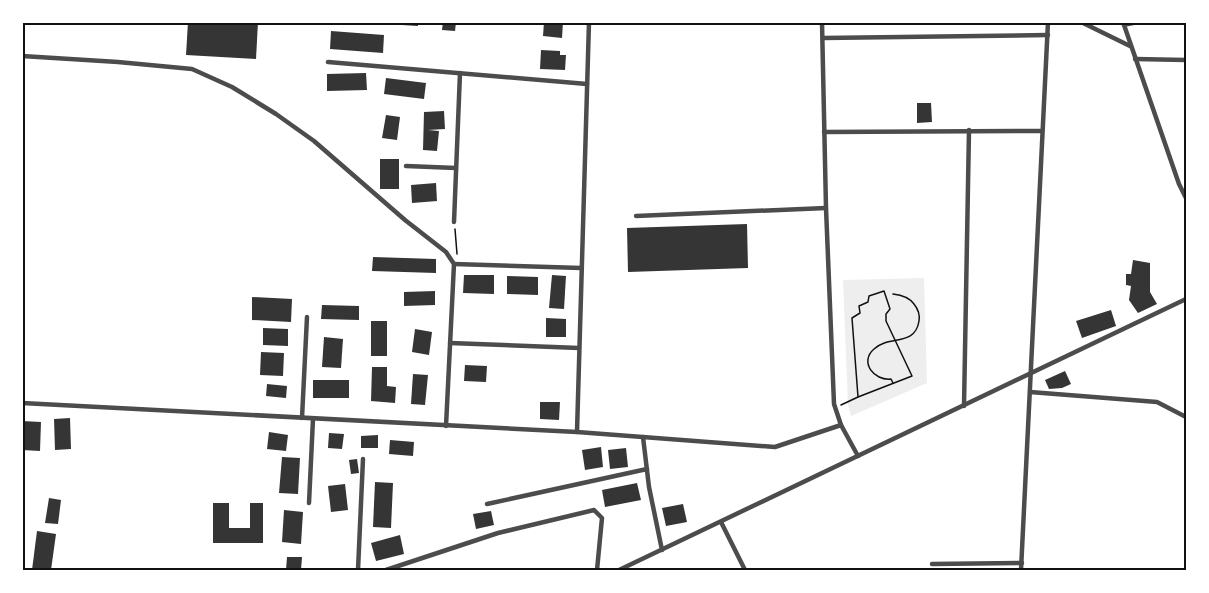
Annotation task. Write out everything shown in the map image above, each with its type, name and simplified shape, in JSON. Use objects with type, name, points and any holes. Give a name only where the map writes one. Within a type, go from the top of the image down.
[{"type":"street","points":[[577,432],[589,22]]},
{"type":"street","points":[[822,22],[826,208],[835,408],[858,456]]},
{"type":"street","points":[[1021,570],[1048,22]]},
{"type":"street","points":[[1081,22],[1130,46]]},
{"type":"street","points":[[1124,24],[1134,59],[1186,198]]},
{"type":"street","points":[[822,38],[1048,36]]},
{"type":"street","points":[[22,56],[192,69],[232,87],[314,141],[405,220],[446,252],[454,264],[446,426]]},
{"type":"street","points":[[1134,59],[1186,60]]},
{"type":"street","points":[[328,62],[587,84]]},
{"type":"street","points":[[454,222],[460,73]]},
{"type":"street","points":[[964,406],[969,130]]},
{"type":"street","points":[[825,132],[1042,130]]},
{"type":"street","points":[[406,166],[456,168]]},
{"type":"street","points":[[636,216],[826,208]]},
{"type":"street","points":[[454,264],[581,268]]},
{"type":"street","points":[[619,570],[1186,299]]},
{"type":"street","points":[[302,418],[307,317]]},
{"type":"street","points":[[450,343],[579,348]]},
{"type":"street","points":[[1030,392],[1157,402],[1184,415],[1186,408]]},
{"type":"street","points":[[22,403],[577,432],[775,447],[841,424]]},
{"type":"street","points":[[309,503],[313,419]]},
{"type":"street","points":[[643,437],[649,487],[662,550]]},
{"type":"street","points":[[358,570],[363,459]]},
{"type":"street","points":[[487,504],[647,469]]},
{"type":"street","points":[[386,570],[498,533],[594,510],[602,518],[597,570]]},
{"type":"street","points":[[721,522],[746,570]]},
{"type":"street","points":[[932,564],[1022,563]]},
{"type":"lane","points":[[1124,24],[1145,22]]},
{"type":"path","points":[[454,222],[458,251],[454,264]]},
{"type":"path","points":[[835,408],[912,376],[886,321],[886,314],[890,309],[884,291],[868,296],[868,302],[859,306],[860,313],[852,318],[858,398]]},
{"type":"path","points":[[893,294],[912,301],[919,319],[914,333],[906,339],[875,347],[868,359],[872,373],[881,379],[891,379],[893,384]]},
{"type":"shaded area","points":[[924,278],[927,383],[851,416],[848,405],[843,280]]},
{"type":"building","points":[[188,22],[258,22],[256,59],[186,55]]},
{"type":"building","points":[[402,22],[418,22],[418,26],[402,25]]},
{"type":"building","points":[[443,22],[456,22],[455,31],[442,30]]},
{"type":"building","points":[[544,22],[563,22],[562,38],[543,36]]},
{"type":"building","points":[[331,31],[384,35],[383,53],[330,49]]},
{"type":"building","points":[[541,50],[560,51],[560,55],[566,55],[565,70],[540,69]]},
{"type":"building","points":[[366,73],[367,90],[327,91],[327,74]]},
{"type":"building","points":[[386,78],[426,83],[424,99],[384,94]]},
{"type":"building","points":[[917,103],[931,103],[932,122],[917,123]]},
{"type":"building","points":[[444,111],[445,129],[428,130],[439,131],[437,151],[423,150],[424,112]]},
{"type":"building","points":[[386,115],[400,117],[397,140],[382,138]]},
{"type":"building","points":[[380,159],[399,159],[399,189],[380,189]]},
{"type":"building","points":[[436,183],[437,201],[412,203],[411,185]]},
{"type":"building","points":[[747,224],[748,268],[628,272],[627,228]]},
{"type":"building","points":[[373,257],[436,259],[436,273],[372,271]]},
{"type":"building","points":[[1133,260],[1150,263],[1150,292],[1157,304],[1138,313],[1129,300],[1131,286],[1126,285],[1126,274],[1131,274]]},
{"type":"building","points":[[464,275],[494,275],[494,294],[463,293]]},
{"type":"building","points":[[552,275],[566,276],[564,309],[549,308]]},
{"type":"building","points":[[507,276],[538,277],[538,295],[507,294]]},
{"type":"building","points":[[435,291],[435,305],[404,306],[404,292]]},
{"type":"building","points":[[252,297],[292,299],[291,322],[252,320]]},
{"type":"building","points":[[322,305],[359,306],[359,320],[321,319]]},
{"type":"building","points":[[1111,310],[1116,326],[1082,338],[1076,321]]},
{"type":"building","points":[[546,318],[566,319],[566,337],[546,337]]},
{"type":"building","points":[[371,321],[387,321],[387,356],[371,356]]},
{"type":"building","points":[[263,328],[288,329],[288,346],[263,345]]},
{"type":"building","points":[[415,329],[432,332],[429,355],[412,352]]},
{"type":"building","points":[[324,337],[343,339],[341,368],[322,367]]},
{"type":"building","points":[[261,352],[284,353],[283,376],[260,375]]},
{"type":"building","points":[[465,365],[487,366],[486,382],[464,381]]},
{"type":"building","points":[[372,367],[387,367],[387,386],[396,387],[395,403],[371,401]]},
{"type":"building","points":[[1065,371],[1071,384],[1062,388],[1049,389],[1045,380]]},
{"type":"building","points":[[413,374],[428,375],[425,405],[411,404]]},
{"type":"building","points":[[313,380],[349,380],[349,398],[313,398]]},
{"type":"building","points":[[267,384],[287,386],[286,398],[266,396]]},
{"type":"building","points":[[540,402],[560,402],[559,420],[540,419]]},
{"type":"building","points":[[70,418],[71,449],[55,450],[54,419]]},
{"type":"building","points":[[22,421],[41,422],[40,451],[22,450]]},
{"type":"building","points":[[269,432],[288,435],[286,451],[267,449]]},
{"type":"building","points":[[329,433],[344,434],[342,449],[328,448]]},
{"type":"building","points":[[378,435],[378,448],[361,448],[361,436]]},
{"type":"building","points":[[390,440],[414,442],[413,456],[389,454]]},
{"type":"building","points":[[601,447],[603,467],[585,470],[582,450]]},
{"type":"building","points":[[626,448],[628,467],[610,469],[608,450]]},
{"type":"building","points":[[282,457],[300,458],[298,494],[279,493]]},
{"type":"building","points":[[357,459],[359,473],[351,474],[349,460]]},
{"type":"building","points":[[375,482],[393,483],[391,528],[373,527]]},
{"type":"building","points":[[637,483],[641,500],[605,507],[602,490]]},
{"type":"building","points":[[345,484],[348,510],[331,512],[328,486]]},
{"type":"building","points":[[49,498],[61,500],[58,524],[45,523]]},
{"type":"building","points":[[213,503],[229,503],[229,528],[250,528],[250,503],[263,503],[263,543],[213,543]]},
{"type":"building","points":[[683,504],[687,522],[666,526],[662,508]]},
{"type":"building","points":[[284,510],[303,512],[301,544],[282,542]]},
{"type":"building","points":[[491,511],[494,525],[476,529],[473,514]]},
{"type":"building","points":[[37,531],[56,534],[51,570],[32,570]]},
{"type":"building","points":[[400,535],[404,554],[376,561],[371,543]]},
{"type":"building","points":[[287,557],[302,557],[301,570],[286,570]]}]
